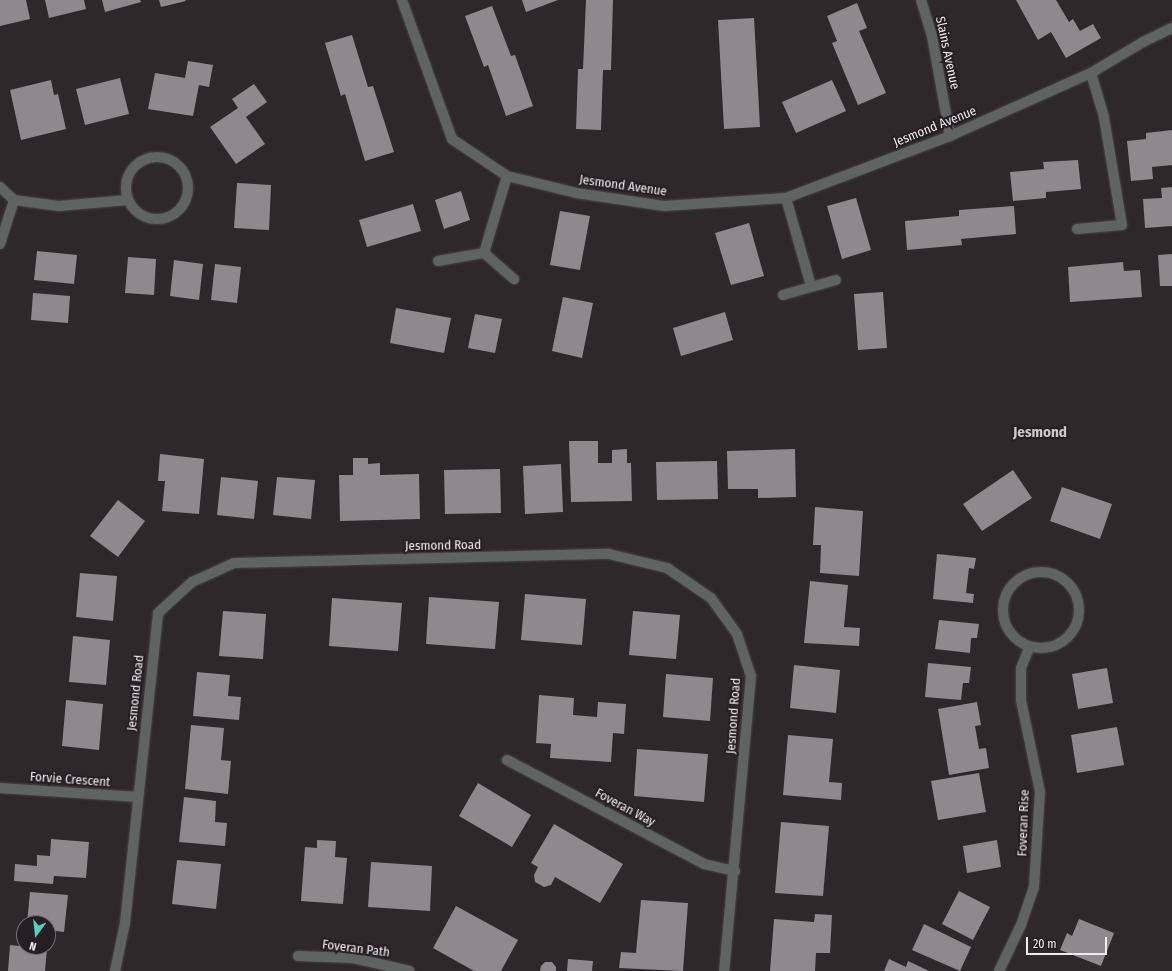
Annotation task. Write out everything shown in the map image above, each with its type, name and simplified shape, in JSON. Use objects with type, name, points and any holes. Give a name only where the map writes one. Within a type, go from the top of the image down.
[{"type":"street","name":"Jesmond Avenue","points":[[402,0],[452,139],[507,176],[576,193],[664,206],[786,198],[950,136],[1091,73],[1143,42],[1172,28]]},
{"type":"street","name":"Slains Avenue","points":[[921,0],[932,36],[950,136]]},
{"type":"street","points":[[1076,229],[1122,225],[1104,116],[1091,73]]},
{"type":"street","points":[[153,157],[166,158],[174,162],[185,175],[188,193],[185,201],[169,216],[147,217],[140,213],[128,200],[126,187],[129,174],[141,161],[153,157]]},
{"type":"street","points":[[484,253],[507,176]]},
{"type":"street","points":[[0,187],[14,200],[59,206],[128,200]]},
{"type":"street","points":[[786,198],[811,286]]},
{"type":"street","points":[[0,244],[14,200]]},
{"type":"street","points":[[438,261],[484,253]]},
{"type":"street","points":[[484,253],[514,279]]},
{"type":"street","points":[[783,294],[836,280]]},
{"type":"street","name":"Jesmond Road","points":[[115,971],[125,924],[158,613],[192,582],[234,563],[609,554],[667,568],[711,598],[737,634],[751,676],[735,871],[724,971]]},
{"type":"street","points":[[1033,573],[1058,576],[1068,583],[1076,593],[1079,608],[1078,623],[1070,636],[1058,645],[1044,649],[1029,648],[1009,633],[1002,609],[1005,596],[1011,586],[1033,573]]},
{"type":"street","name":"Foveran Rise","points":[[999,971],[1021,925],[1034,887],[1040,792],[1021,700],[1021,668],[1029,648]]},
{"type":"street","name":"Foveran Way","points":[[507,760],[704,864],[735,871]]},
{"type":"street","name":"Forvie Crescent","points":[[0,788],[138,797]]},
{"type":"street","name":"Foveran Path","points":[[298,956],[353,958],[410,971]]},
{"type":"building","points":[[0,0],[26,0],[30,19],[0,26]]},
{"type":"building","points":[[45,0],[84,0],[86,9],[49,18]]},
{"type":"building","points":[[102,0],[140,0],[141,2],[105,12]]},
{"type":"building","points":[[159,0],[185,0],[186,1],[161,7]]},
{"type":"building","points":[[522,0],[558,0],[526,12]]},
{"type":"building","points":[[586,0],[613,0],[611,70],[603,70],[601,130],[576,129],[578,69],[583,69]]},
{"type":"building","points":[[1016,0],[1056,0],[1069,22],[1073,19],[1080,31],[1093,24],[1101,38],[1066,58],[1051,32],[1038,40]]},
{"type":"building","points":[[857,3],[867,28],[859,31],[886,93],[858,105],[832,43],[837,41],[827,16]]},
{"type":"building","points":[[492,6],[511,56],[515,55],[533,106],[506,116],[488,65],[484,67],[465,16]]},
{"type":"building","points":[[754,18],[760,127],[724,129],[718,20]]},
{"type":"building","points":[[352,35],[368,87],[373,86],[394,152],[365,161],[345,94],[341,96],[325,43]]},
{"type":"building","points":[[188,61],[213,65],[209,87],[199,85],[193,116],[148,109],[155,73],[185,78]]},
{"type":"building","points":[[120,78],[129,114],[85,125],[76,89]]},
{"type":"building","points":[[51,80],[54,95],[58,94],[66,129],[21,140],[10,90]]},
{"type":"building","points":[[832,80],[846,111],[796,133],[782,102]]},
{"type":"building","points":[[254,84],[267,102],[246,117],[265,144],[236,164],[210,127],[238,108],[232,99]]},
{"type":"building","points":[[1172,130],[1172,165],[1152,167],[1153,179],[1131,181],[1127,141],[1146,139],[1146,133]]},
{"type":"building","points":[[1078,160],[1081,189],[1046,192],[1046,198],[1013,201],[1010,172],[1044,169],[1043,162]]},
{"type":"building","points":[[237,183],[271,185],[269,230],[234,228]]},
{"type":"building","points":[[1172,187],[1172,226],[1145,228],[1143,199],[1162,198],[1161,188]]},
{"type":"building","points":[[461,191],[470,220],[444,229],[435,200]]},
{"type":"building","points":[[856,198],[871,250],[842,259],[827,206]]},
{"type":"building","points":[[413,204],[421,231],[367,247],[359,220]]},
{"type":"building","points":[[1014,206],[1016,234],[961,239],[962,245],[907,250],[905,221],[959,216],[959,210]]},
{"type":"building","points":[[560,211],[590,216],[580,270],[550,265]]},
{"type":"building","points":[[749,223],[764,276],[731,285],[715,233]]},
{"type":"building","points":[[37,251],[77,255],[74,284],[34,280]]},
{"type":"building","points":[[1172,254],[1172,286],[1160,286],[1158,255]]},
{"type":"building","points":[[128,257],[156,259],[154,295],[125,293]]},
{"type":"building","points":[[174,260],[203,264],[199,300],[170,296]]},
{"type":"building","points":[[1123,262],[1124,271],[1140,270],[1142,297],[1070,302],[1068,267]]},
{"type":"building","points":[[215,264],[241,267],[237,303],[211,300]]},
{"type":"building","points":[[883,292],[887,348],[858,350],[854,294]]},
{"type":"building","points":[[33,293],[70,296],[68,323],[31,320]]},
{"type":"building","points":[[563,297],[593,303],[582,358],[552,351]]},
{"type":"building","points":[[396,308],[451,318],[444,353],[390,343]]},
{"type":"building","points":[[725,312],[733,340],[681,356],[673,328]]},
{"type":"building","points":[[475,314],[502,319],[495,353],[468,348]]},
{"type":"building","points":[[569,441],[598,441],[598,463],[612,463],[612,450],[627,449],[627,463],[631,463],[632,501],[571,502]]},
{"type":"building","points":[[795,449],[796,497],[758,498],[758,489],[728,489],[727,451]]},
{"type":"building","points":[[160,454],[204,459],[199,514],[162,511],[165,481],[158,481]]},
{"type":"building","points":[[353,458],[368,458],[368,464],[380,463],[380,475],[419,474],[420,519],[340,521],[339,475],[353,475]]},
{"type":"building","points":[[717,461],[718,499],[657,500],[656,462]]},
{"type":"building","points":[[561,464],[563,512],[525,514],[523,466]]},
{"type":"building","points":[[500,469],[501,513],[445,514],[444,470]]},
{"type":"building","points":[[1013,470],[1032,498],[982,531],[963,504]]},
{"type":"building","points":[[221,477],[258,481],[254,519],[217,515]]},
{"type":"building","points":[[277,477],[315,480],[311,519],[273,515]]},
{"type":"building","points":[[1062,487],[1112,504],[1100,539],[1050,521]]},
{"type":"building","points":[[118,500],[145,521],[118,557],[90,536]]},
{"type":"building","points":[[815,507],[863,511],[859,576],[820,573],[821,545],[813,545]]},
{"type":"building","points":[[937,554],[976,558],[974,569],[969,568],[966,593],[974,594],[973,603],[933,599]]},
{"type":"building","points":[[80,573],[117,576],[113,621],[76,617]]},
{"type":"building","points":[[810,581],[848,585],[844,627],[860,628],[859,646],[804,643]]},
{"type":"building","points":[[525,594],[586,599],[582,645],[521,640]]},
{"type":"building","points":[[429,597],[499,602],[495,649],[426,644]]},
{"type":"building","points":[[332,598],[402,603],[398,651],[329,646]]},
{"type":"building","points":[[223,611],[266,614],[263,659],[219,656]]},
{"type":"building","points":[[633,611],[680,615],[676,659],[629,655]]},
{"type":"building","points":[[939,620],[979,624],[977,638],[971,638],[970,653],[935,649]]},
{"type":"building","points":[[73,636],[110,640],[106,685],[69,682]]},
{"type":"building","points":[[928,663],[971,667],[969,683],[963,683],[961,700],[925,697]]},
{"type":"building","points":[[794,665],[840,670],[836,713],[790,708]]},
{"type":"building","points":[[1107,668],[1113,703],[1078,709],[1072,674]]},
{"type":"building","points":[[197,672],[230,675],[228,696],[241,697],[239,720],[193,716]]},
{"type":"building","points":[[666,674],[713,678],[710,721],[663,717]]},
{"type":"building","points":[[539,695],[574,698],[573,715],[597,717],[598,702],[626,704],[624,734],[613,733],[611,762],[550,758],[551,744],[536,743]]},
{"type":"building","points":[[66,700],[103,704],[99,750],[62,746]]},
{"type":"building","points":[[977,702],[981,725],[975,726],[979,749],[986,748],[989,768],[949,775],[938,709]]},
{"type":"building","points":[[191,725],[224,728],[221,760],[231,761],[228,794],[185,789]]},
{"type":"building","points":[[1117,727],[1124,765],[1077,773],[1071,735]]},
{"type":"building","points":[[788,735],[833,739],[829,782],[842,783],[841,800],[783,795]]},
{"type":"building","points":[[637,749],[708,754],[704,802],[634,796]]},
{"type":"building","points":[[979,773],[986,812],[938,820],[931,781]]},
{"type":"building","points":[[478,783],[531,815],[512,847],[459,816]]},
{"type":"building","points":[[184,797],[216,801],[215,822],[227,823],[225,846],[179,842]]},
{"type":"building","points":[[781,822],[829,826],[823,896],[775,893]]},
{"type":"building","points":[[554,824],[623,864],[600,903],[555,877],[551,885],[544,887],[535,882],[534,875],[538,867],[531,863]]},
{"type":"building","points":[[51,839],[89,842],[86,878],[54,876],[53,884],[14,881],[15,864],[37,866],[37,855],[50,856]]},
{"type":"building","points":[[317,840],[336,841],[335,857],[347,858],[343,904],[301,901],[305,847],[317,848]]},
{"type":"building","points":[[997,840],[1001,867],[967,873],[963,846]]},
{"type":"building","points":[[177,860],[221,864],[216,909],[172,904]]},
{"type":"building","points":[[371,862],[432,866],[430,911],[368,907]]},
{"type":"building","points":[[959,891],[990,907],[973,940],[942,924]]},
{"type":"building","points":[[30,892],[68,895],[64,932],[56,931],[56,915],[28,915]]},
{"type":"building","points":[[641,900],[688,903],[683,971],[619,968],[621,952],[636,953]]},
{"type":"building","points":[[456,906],[518,940],[501,971],[474,971],[433,948]]},
{"type":"building","points":[[815,914],[832,915],[830,953],[816,953],[815,971],[770,971],[774,919],[814,922]]},
{"type":"building","points":[[1079,919],[1114,933],[1101,966],[1060,950],[1067,933],[1072,936]]},
{"type":"building","points":[[924,924],[971,947],[960,971],[912,950]]},
{"type":"building","points":[[10,945],[16,946],[16,955],[46,955],[45,971],[8,971]]},
{"type":"building","points":[[568,959],[593,961],[592,971],[567,971]]},
{"type":"building","points":[[889,959],[906,967],[908,961],[929,971],[884,971]]},
{"type":"building","points":[[545,962],[552,962],[556,967],[556,971],[540,971],[541,966]]},
{"type":"district","name":"Jesmond","points":[[1040,433]]}]
